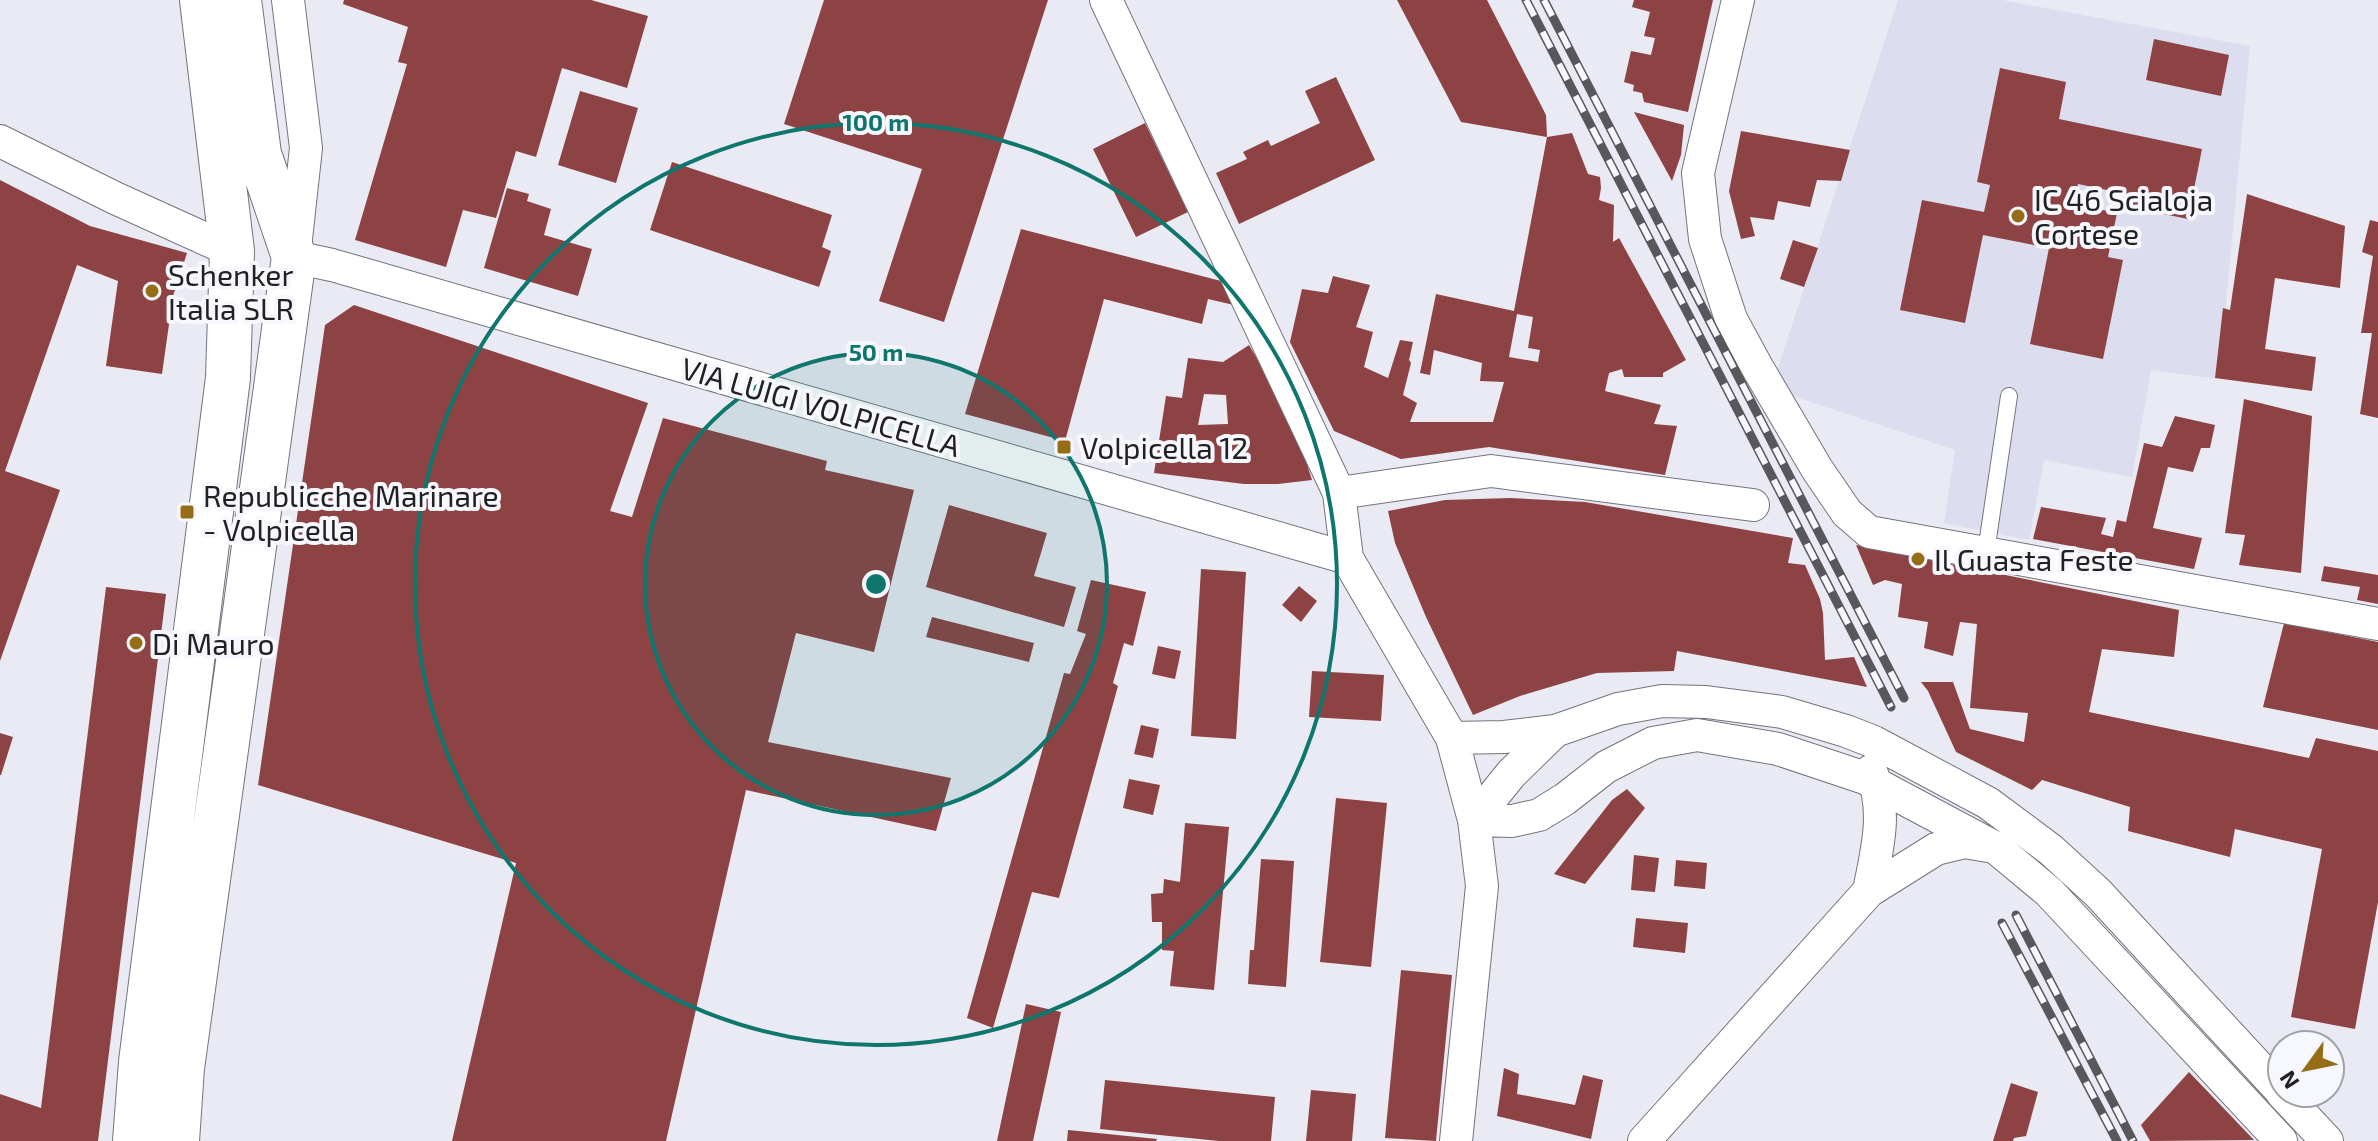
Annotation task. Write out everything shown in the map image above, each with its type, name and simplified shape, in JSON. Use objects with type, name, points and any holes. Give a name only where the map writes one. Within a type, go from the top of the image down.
[{"type":"main road","points":[[135,1141],[141,1062],[228,378],[232,251],[202,0]]},
{"type":"main road","points":[[177,1141],[184,1052],[294,257],[259,154],[239,0]]},
{"type":"street","points":[[288,0],[306,148],[294,257]]},
{"type":"street","points":[[1106,0],[1339,493],[1347,558],[1452,738],[1474,820],[1482,886],[1456,1141]]},
{"type":"street","points":[[1738,0],[1698,173],[1705,239],[1731,319],[1809,456],[1847,513],[1869,532],[2378,624]]},
{"type":"street","points":[[0,141],[232,251]]},
{"type":"street","name":"VIA LUIGI VOLPICELLA","points":[[294,257],[332,265],[1347,558]]},
{"type":"street","points":[[1339,493],[1491,471],[1753,505]]},
{"type":"street","points":[[1452,738],[1504,737],[1555,731],[1618,709],[1662,701],[1706,702],[1782,712],[1874,742],[1988,803],[2051,850],[2098,893],[2266,1076]]},
{"type":"street","points":[[1474,820],[1511,774],[1555,731]]},
{"type":"street","points":[[1846,731],[1865,756],[1877,784],[1882,820],[1869,891]]},
{"type":"street","points":[[1474,820],[1512,821],[1539,815],[1606,767],[1653,743],[1697,735],[1778,749],[1877,784],[1996,848],[2049,892],[2281,1141]]},
{"type":"street","points":[[1644,1141],[1869,891],[1936,849],[1965,842],[1996,848]]},
{"type":"street","points":[[2297,1109],[2327,1141]]},
{"type":"lane","points":[[1986,552],[2009,396]]},
{"type":"shaded area","points":[[1898,0],[2002,0],[2250,46],[2219,379],[2151,370],[2132,477],[2044,460],[2029,540],[1944,523],[1955,450],[1781,392],[1776,374]]},
{"type":"building","points":[[344,0],[591,0],[648,16],[627,88],[562,68],[536,157],[516,151],[496,218],[463,210],[446,267],[355,240],[407,64],[398,62],[408,27],[343,4]]},
{"type":"building","points":[[824,0],[1048,0],[944,322],[879,301],[922,169],[784,124]]},
{"type":"building","points":[[1397,0],[1487,0],[1546,115],[1547,137],[1461,122]]},
{"type":"building","points":[[1634,0],[1713,0],[1688,112],[1644,102],[1642,93],[1633,91],[1634,85],[1624,82],[1631,51],[1651,55],[1655,38],[1644,36],[1650,12],[1632,7]]},
{"type":"building","points":[[2154,39],[2229,55],[2221,96],[2146,80]]},
{"type":"building","name":"IC 46 Scialoja Cortese","points":[[2000,68],[2066,82],[2059,119],[2202,149],[2188,219],[2124,206],[2126,194],[2078,184],[2074,204],[2117,213],[2108,257],[2123,260],[2103,359],[2030,344],[2049,248],[1983,235],[1965,323],[1900,310],[1922,200],[1984,212],[1990,185],[1977,182]]},
{"type":"building","points":[[1336,77],[1375,160],[1239,224],[1216,173],[1247,159],[1243,152],[1268,140],[1271,146],[1320,123],[1305,91]]},
{"type":"building","points":[[580,91],[638,108],[616,183],[558,165]]},
{"type":"building","points":[[1634,112],[1684,125],[1681,155],[1672,181]]},
{"type":"building","points":[[1145,123],[1188,212],[1136,237],[1093,149]]},
{"type":"building","points":[[1741,131],[1850,150],[1841,181],[1817,180],[1810,207],[1778,201],[1774,220],[1750,217],[1755,236],[1741,239],[1729,191]]},
{"type":"building","points":[[1572,133],[1588,174],[1600,177],[1599,200],[1614,205],[1613,242],[1619,238],[1686,360],[1663,373],[1663,377],[1624,377],[1622,369],[1609,373],[1605,391],[1661,405],[1654,424],[1677,426],[1665,475],[1489,447],[1401,459],[1334,431],[1290,342],[1302,289],[1328,293],[1333,276],[1370,285],[1356,327],[1373,332],[1364,367],[1388,378],[1400,340],[1413,342],[1403,395],[1417,403],[1410,422],[1493,422],[1504,382],[1480,381],[1482,363],[1434,350],[1430,375],[1420,373],[1436,294],[1514,311],[1547,137]],"holes":[[[1517,314],[1533,317],[1528,348],[1540,350],[1538,362],[1509,357]]]},
{"type":"building","points":[[672,162],[832,215],[822,247],[831,251],[819,287],[650,230]]},
{"type":"building","points":[[0,180],[90,226],[187,253],[173,296],[162,374],[106,366],[118,281],[77,265],[5,471],[60,490],[0,661]]},
{"type":"building","points":[[507,188],[529,194],[527,201],[551,209],[544,235],[592,249],[578,296],[484,268]]},
{"type":"building","points":[[2247,194],[2345,226],[2340,288],[2275,278],[2265,349],[2316,357],[2312,391],[2215,378],[2223,308],[2230,310]]},
{"type":"building","points":[[2370,220],[2378,222],[2378,418],[2360,414],[2372,333],[2361,333],[2373,256],[2362,252]]},
{"type":"building","points":[[1021,229],[1221,281],[1234,305],[1208,299],[1202,324],[1104,299],[1065,441],[965,414]]},
{"type":"building","points":[[1793,240],[1818,248],[1804,287],[1780,279]]},
{"type":"building","points":[[354,305],[648,403],[610,511],[632,517],[663,418],[827,461],[825,470],[914,490],[874,652],[796,633],[768,742],[951,778],[936,831],[746,790],[666,1141],[452,1141],[516,863],[258,785],[325,325]]},
{"type":"building","points":[[1249,345],[1293,420],[1312,480],[1244,484],[1154,473],[1166,396],[1182,398],[1188,358],[1223,362]],"holes":[[[1204,394],[1226,395],[1228,424],[1198,425]]]},
{"type":"building","points":[[2244,399],[2312,416],[2301,573],[2239,565],[2245,535],[2225,533]]},
{"type":"building","points":[[2175,416],[2215,425],[2210,448],[2201,448],[2193,472],[2168,467],[2153,528],[2202,538],[2194,569],[2033,539],[2041,507],[2106,518],[2101,534],[2113,537],[2117,520],[2126,522],[2144,443],[2162,447]]},
{"type":"building","points":[[1510,498],[1585,502],[1793,538],[1788,563],[1805,565],[1820,599],[1825,660],[1854,657],[1867,687],[1677,651],[1674,671],[1597,673],[1520,696],[1473,715],[1395,543],[1388,511],[1445,500]]},
{"type":"building","points":[[949,505],[1047,533],[1034,576],[1076,587],[1064,627],[926,587]]},
{"type":"building","points":[[1856,545],[2179,610],[2174,657],[2102,649],[2089,712],[2309,758],[2316,738],[2378,751],[2378,902],[2355,1029],[2291,1017],[2322,849],[2235,829],[2230,857],[2128,831],[2130,807],[2042,780],[2032,790],[1956,752],[1921,682],[1953,682],[1970,729],[2024,742],[2028,713],[1970,708],[1977,624],[1960,622],[1953,656],[1924,648],[1928,622],[1898,617],[1902,584],[1885,580],[1873,585]]},
{"type":"building","points":[[2324,566],[2378,575],[2378,604],[2357,600],[2360,587],[2321,581]]},
{"type":"building","points":[[1201,569],[1246,572],[1236,739],[1191,736]]},
{"type":"building","points":[[1091,580],[1146,592],[1133,646],[1124,643],[1113,683],[1118,686],[1059,898],[1032,892],[993,1028],[967,1018],[1064,673],[1070,674],[1086,634],[1077,631]]},
{"type":"building","points":[[1299,586],[1317,601],[1301,622],[1282,605]]},
{"type":"building","points":[[106,587],[166,594],[98,1141],[0,1141],[0,1094],[41,1108]]},
{"type":"building","points":[[932,617],[1034,643],[1029,662],[926,637]]},
{"type":"building","points":[[2284,623],[2378,642],[2378,730],[2263,707]]},
{"type":"building","points":[[1158,646],[1181,651],[1175,679],[1152,674]]},
{"type":"building","points":[[1312,671],[1384,675],[1381,721],[1309,717]]},
{"type":"building","points":[[1141,725],[1159,729],[1153,758],[1134,754]]},
{"type":"building","points":[[0,733],[13,737],[1,775],[0,775]]},
{"type":"building","points":[[1129,779],[1160,785],[1153,815],[1123,808]]},
{"type":"building","points":[[1627,789],[1645,808],[1585,884],[1554,874],[1612,800]]},
{"type":"building","points":[[1336,798],[1387,803],[1371,967],[1320,962]]},
{"type":"building","points":[[1185,823],[1229,827],[1214,990],[1170,986],[1174,951],[1162,950],[1162,922],[1152,922],[1151,894],[1163,893],[1164,879],[1180,882]]},
{"type":"building","points":[[1634,855],[1659,858],[1655,892],[1631,890]]},
{"type":"building","points":[[1261,859],[1294,861],[1286,987],[1248,984],[1250,950],[1254,950]]},
{"type":"building","points":[[1676,860],[1707,863],[1705,889],[1674,886]]},
{"type":"building","points":[[1636,918],[1688,923],[1685,953],[1633,947]]},
{"type":"building","points":[[1401,970],[1452,975],[1436,1141],[1385,1138]]},
{"type":"building","points":[[1026,1004],[1061,1012],[1033,1141],[997,1141]]},
{"type":"building","points":[[1504,1068],[1519,1074],[1517,1094],[1575,1105],[1583,1075],[1603,1080],[1591,1139],[1497,1116]]},
{"type":"building","points":[[2189,1072],[2254,1140],[2150,1141],[2141,1125]]},
{"type":"building","points":[[1105,1080],[1275,1097],[1271,1141],[1219,1141],[1100,1129]]},
{"type":"building","points":[[2011,1083],[2038,1092],[2026,1136],[2014,1138],[2013,1141],[1993,1141]]},
{"type":"building","points":[[1311,1090],[1356,1094],[1352,1141],[1306,1141]]},
{"type":"building","points":[[1068,1130],[1157,1139],[1067,1141]]},
{"type":"railway","points":[[1526,0],[1891,707]]},
{"type":"railway","points":[[1544,0],[1904,698]]},
{"type":"railway","points":[[2016,915],[2133,1141]]},
{"type":"railway","points":[[2002,923],[2117,1141]]},
{"type":"place","name":"IC 46 Scialoja Cortese","points":[[2018,216]]},
{"type":"place","name":"Schenker Italia SLR","points":[[152,291]]},
{"type":"place","name":"Volpicella 12","points":[[1064,447]]},
{"type":"place","name":"Republicche Marinare - Volpicella","points":[[187,512]]},
{"type":"place","name":"Il Guasta Feste","points":[[1918,559]]},
{"type":"place","name":"Di Mauro","points":[[136,643]]}]
